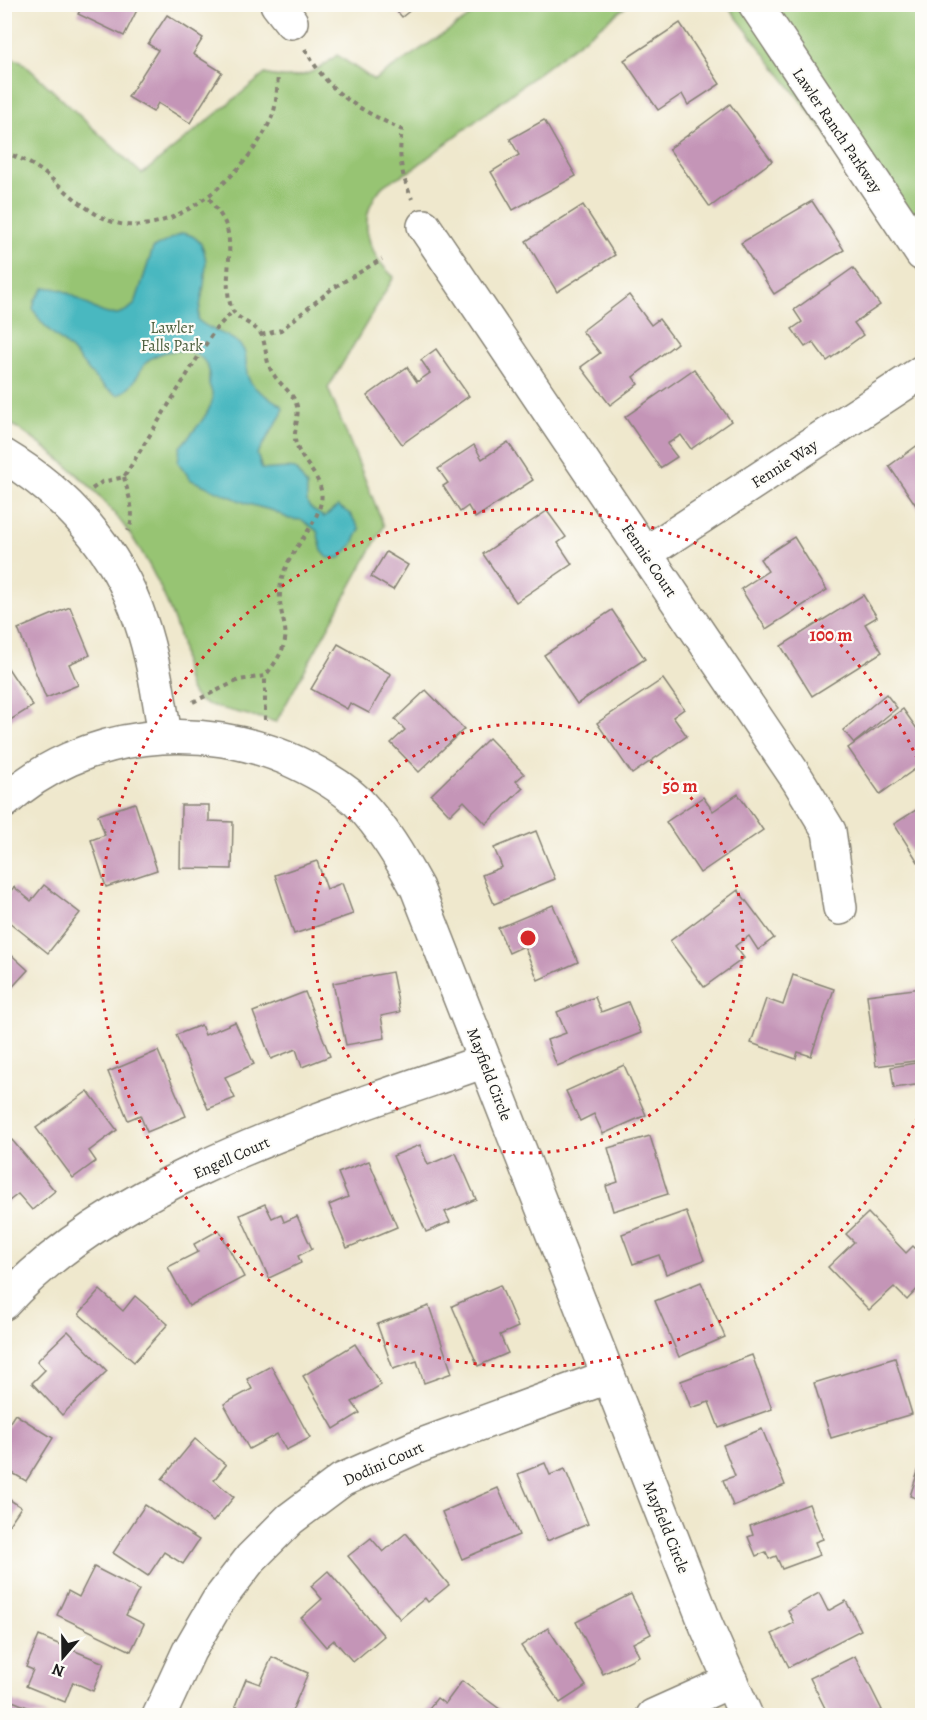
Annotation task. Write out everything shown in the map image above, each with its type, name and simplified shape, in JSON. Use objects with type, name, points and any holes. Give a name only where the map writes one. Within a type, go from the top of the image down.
[{"type":"street","name":"Lawler Ranch Parkway","points":[[754,4],[922,254]]},
{"type":"street","name":"Fennie Court","points":[[424,226],[798,780],[829,831],[840,908]]},
{"type":"street","name":"Fennie Way","points":[[646,553],[922,372]]},
{"type":"street","points":[[4,456],[33,473],[74,510],[110,556],[140,618],[165,736]]},
{"type":"street","name":"Mayfield Circle","points":[[4,802],[15,792],[64,761],[116,742],[165,736],[209,737],[269,749],[318,772],[357,801],[390,839],[417,888],[706,1625],[746,1716]]},
{"type":"street","name":"Engell Court","points":[[4,1304],[73,1243],[134,1204],[197,1171],[290,1131],[485,1061]]},
{"type":"street","name":"Dodini Court","points":[[159,1716],[189,1651],[219,1601],[251,1558],[298,1512],[342,1480],[414,1448],[608,1377]]},
{"type":"street","points":[[653,1716],[731,1681]]},
{"type":"path","points":[[284,13],[318,72],[335,93],[358,108],[402,130],[399,154],[401,174],[424,226]]},
{"type":"path","points":[[4,153],[21,156],[45,171],[88,208],[110,221],[132,226],[151,225],[208,196],[236,170],[259,141],[274,110],[278,75]]},
{"type":"path","points":[[208,196],[225,224],[228,239],[229,296],[232,312],[261,335],[266,359],[273,375],[296,402],[296,444],[318,480],[322,494],[317,513],[286,563],[281,581],[280,595],[286,627],[286,644],[281,657],[265,676],[264,724]]},
{"type":"path","points":[[261,335],[281,330],[333,288],[382,259]]},
{"type":"path","points":[[125,536],[132,519],[124,477],[214,331],[232,312]]},
{"type":"path","points":[[90,492],[102,482],[124,477]]},
{"type":"path","points":[[193,702],[239,680],[265,676]]},
{"type":"green space","name":"Lawler Falls Park","points":[[487,5],[628,5],[410,171],[384,185],[373,200],[368,212],[368,236],[377,258],[394,277],[328,388],[384,526],[276,722],[203,703],[193,695],[190,688],[185,674],[178,632],[158,581],[125,526],[83,480],[33,439],[5,420],[4,57],[21,61],[142,174],[265,74],[285,77],[303,75],[320,68],[337,55],[374,80]]},
{"type":"green space","points":[[727,5],[922,5],[922,258]]},
{"type":"water","points":[[182,233],[194,237],[202,245],[205,256],[206,269],[198,320],[241,346],[245,353],[250,382],[283,407],[282,414],[257,454],[262,469],[295,469],[307,486],[307,502],[310,508],[324,517],[338,506],[350,514],[360,529],[352,545],[340,558],[328,558],[322,551],[317,531],[302,520],[289,519],[274,511],[248,504],[191,480],[178,462],[180,447],[203,420],[212,401],[209,371],[200,357],[186,351],[170,351],[155,356],[145,364],[131,385],[118,395],[97,380],[74,353],[44,325],[33,309],[35,300],[44,288],[69,293],[101,312],[112,314],[123,312],[135,304],[153,248]]},
{"type":"building","points":[[71,4],[140,4],[124,36],[78,14],[81,9]]},
{"type":"building","points":[[391,4],[418,4],[402,17]]},
{"type":"building","points":[[167,15],[203,38],[193,54],[222,72],[190,123],[158,103],[153,112],[128,97],[158,50],[148,44]]},
{"type":"building","points":[[680,23],[720,84],[688,105],[682,94],[658,110],[624,60]]},
{"type":"building","points":[[730,104],[772,161],[710,207],[669,149]]},
{"type":"building","points":[[544,120],[576,176],[513,210],[491,172],[519,155],[510,139]]},
{"type":"building","points":[[812,201],[844,250],[774,294],[741,243]]},
{"type":"building","points":[[583,205],[615,255],[557,292],[526,241]]},
{"type":"building","points":[[853,268],[880,305],[854,323],[863,335],[827,361],[813,342],[805,347],[792,329],[802,322],[794,310]]},
{"type":"building","points":[[629,295],[651,325],[659,319],[677,343],[633,377],[638,384],[610,405],[581,367],[600,353],[582,331]]},
{"type":"building","points":[[436,349],[469,396],[402,444],[367,396],[407,367],[417,382],[430,373],[421,360]]},
{"type":"building","points":[[694,369],[731,421],[691,449],[681,435],[667,444],[677,457],[660,468],[625,417]]},
{"type":"building","points":[[508,442],[533,480],[475,518],[468,506],[460,512],[443,486],[448,483],[438,469],[474,445],[482,459]]},
{"type":"building","points":[[922,442],[922,514],[889,466]]},
{"type":"building","points":[[547,511],[566,537],[558,543],[572,564],[516,602],[483,554]]},
{"type":"building","points":[[794,537],[827,590],[766,629],[741,589],[768,571],[760,559]]},
{"type":"building","points":[[386,552],[408,565],[393,590],[371,577]]},
{"type":"building","points":[[863,595],[877,617],[865,624],[882,652],[812,696],[781,646]]},
{"type":"building","points":[[70,607],[90,655],[69,664],[78,685],[46,698],[18,629]]},
{"type":"building","points":[[612,610],[645,659],[577,704],[544,655]]},
{"type":"building","points":[[338,644],[391,674],[369,713],[350,703],[347,709],[311,689]]},
{"type":"building","points":[[4,662],[33,706],[4,724]]},
{"type":"building","points":[[663,679],[684,709],[673,717],[687,736],[632,774],[597,723]]},
{"type":"building","points":[[426,690],[464,729],[419,772],[391,743],[405,730],[395,719]]},
{"type":"building","points":[[886,694],[897,708],[854,743],[843,730]]},
{"type":"building","points":[[903,709],[922,736],[922,764],[880,794],[848,748]]},
{"type":"building","points":[[489,738],[524,774],[516,781],[523,788],[486,824],[464,801],[450,815],[431,795]]},
{"type":"building","points":[[738,794],[763,830],[700,873],[666,822],[703,797],[713,811]]},
{"type":"building","points":[[135,803],[157,870],[106,887],[91,840],[105,835],[98,815]]},
{"type":"building","points":[[181,805],[209,805],[209,821],[233,822],[232,869],[180,868]]},
{"type":"building","points":[[922,806],[922,859],[918,862],[894,824]]},
{"type":"building","points":[[536,831],[555,879],[494,904],[482,875],[502,867],[494,848]]},
{"type":"building","points":[[317,861],[327,889],[342,883],[353,914],[294,934],[275,875]]},
{"type":"building","points":[[44,885],[80,913],[48,953],[4,918],[4,899],[14,887],[31,901]]},
{"type":"building","points":[[738,890],[774,938],[758,950],[749,936],[735,946],[744,958],[704,987],[670,941]]},
{"type":"building","points":[[553,905],[578,962],[538,980],[524,946],[509,953],[498,928]]},
{"type":"building","points":[[5,949],[28,970],[5,995]]},
{"type":"building","points":[[392,972],[400,1012],[381,1016],[385,1038],[346,1045],[333,983]]},
{"type":"building","points":[[793,975],[834,989],[811,1056],[798,1052],[796,1059],[751,1043],[766,999],[783,1005]]},
{"type":"building","points":[[922,988],[922,1060],[876,1066],[867,995]]},
{"type":"building","points":[[305,992],[330,1056],[302,1067],[296,1049],[271,1059],[253,1012]]},
{"type":"building","points":[[595,997],[601,1012],[628,1002],[641,1033],[557,1066],[547,1040],[566,1033],[557,1012]]},
{"type":"building","points":[[235,1022],[254,1064],[225,1077],[235,1098],[208,1109],[176,1035],[201,1025],[205,1035]]},
{"type":"building","points":[[158,1051],[186,1116],[147,1132],[140,1115],[128,1120],[108,1072]]},
{"type":"building","points":[[922,1062],[922,1084],[894,1088],[891,1067]]},
{"type":"building","points":[[624,1065],[646,1115],[603,1134],[594,1114],[580,1121],[566,1091]]},
{"type":"building","points":[[88,1091],[117,1130],[89,1151],[96,1161],[73,1178],[36,1128]]},
{"type":"building","points":[[650,1136],[668,1194],[613,1211],[606,1186],[618,1182],[608,1148]]},
{"type":"building","points":[[12,1140],[55,1191],[32,1210],[18,1194],[4,1205],[4,1146]]},
{"type":"building","points":[[420,1145],[428,1165],[456,1153],[476,1199],[445,1212],[450,1222],[426,1232],[393,1156]]},
{"type":"building","points":[[369,1161],[397,1227],[347,1248],[329,1205],[348,1197],[338,1173]]},
{"type":"building","points":[[265,1204],[272,1218],[281,1214],[284,1222],[297,1216],[312,1249],[298,1256],[301,1263],[269,1278],[240,1215]]},
{"type":"building","points":[[686,1211],[704,1260],[666,1274],[659,1255],[633,1264],[622,1234]]},
{"type":"building","points":[[868,1213],[906,1253],[913,1246],[922,1255],[922,1284],[907,1300],[894,1287],[869,1310],[828,1267],[854,1242],[846,1234]]},
{"type":"building","points":[[219,1230],[244,1277],[189,1306],[168,1267],[198,1252],[194,1244]]},
{"type":"building","points":[[701,1282],[725,1337],[679,1357],[655,1301]]},
{"type":"building","points":[[500,1285],[518,1327],[500,1335],[508,1353],[478,1366],[452,1306]]},
{"type":"building","points":[[100,1290],[123,1311],[135,1296],[168,1324],[134,1362],[79,1314]]},
{"type":"building","points":[[429,1306],[452,1373],[424,1383],[417,1361],[393,1369],[377,1324]]},
{"type":"building","points":[[68,1331],[107,1371],[62,1415],[32,1383],[45,1370],[37,1361]]},
{"type":"building","points":[[355,1344],[381,1385],[352,1402],[360,1413],[334,1429],[303,1376]]},
{"type":"building","points":[[752,1355],[772,1409],[719,1428],[709,1402],[691,1408],[681,1381]]},
{"type":"building","points":[[895,1358],[912,1414],[831,1438],[814,1383]]},
{"type":"building","points":[[271,1366],[310,1438],[286,1450],[277,1434],[249,1449],[224,1404],[252,1389],[247,1379]]},
{"type":"building","points":[[15,1414],[53,1438],[26,1481],[4,1468],[4,1431]]},
{"type":"building","points":[[762,1429],[785,1485],[733,1506],[723,1480],[735,1476],[723,1445]]},
{"type":"building","points":[[195,1439],[226,1465],[214,1480],[234,1497],[213,1522],[162,1479]]},
{"type":"building","points":[[922,1459],[922,1500],[910,1496]]},
{"type":"building","points":[[545,1463],[550,1475],[565,1469],[588,1524],[547,1541],[518,1474]]},
{"type":"building","points":[[498,1488],[519,1535],[462,1559],[442,1512]]},
{"type":"building","points":[[4,1496],[21,1507],[4,1532]]},
{"type":"building","points":[[809,1504],[823,1539],[815,1542],[820,1555],[782,1569],[776,1556],[769,1559],[766,1552],[756,1556],[748,1537],[753,1535],[750,1526]]},
{"type":"building","points":[[145,1505],[199,1540],[183,1564],[164,1552],[148,1576],[113,1553]]},
{"type":"building","points":[[406,1533],[449,1585],[428,1602],[425,1598],[400,1619],[348,1556],[371,1538],[383,1552]]},
{"type":"building","points":[[94,1567],[139,1590],[126,1615],[144,1624],[131,1651],[57,1615],[68,1591],[79,1597]]},
{"type":"building","points":[[328,1571],[384,1636],[353,1662],[334,1640],[326,1647],[301,1618],[322,1599],[311,1586]]},
{"type":"building","points":[[819,1593],[828,1611],[846,1601],[861,1630],[789,1667],[772,1634],[794,1623],[788,1610]]},
{"type":"building","points":[[631,1594],[651,1634],[633,1643],[639,1656],[603,1674],[576,1622]]},
{"type":"building","points":[[548,1628],[586,1686],[560,1703],[521,1646]]},
{"type":"building","points":[[39,1636],[104,1663],[93,1691],[73,1682],[65,1702],[26,1686],[33,1670],[26,1667]]},
{"type":"building","points":[[855,1656],[882,1710],[871,1716],[829,1716],[810,1678]]},
{"type":"building","points":[[272,1657],[308,1673],[290,1716],[256,1716],[235,1706],[246,1679],[260,1684]]},
{"type":"building","points":[[462,1681],[509,1716],[423,1716],[437,1698],[445,1704]]},
{"type":"building","points":[[5,1698],[47,1715],[47,1716],[4,1716]]}]
